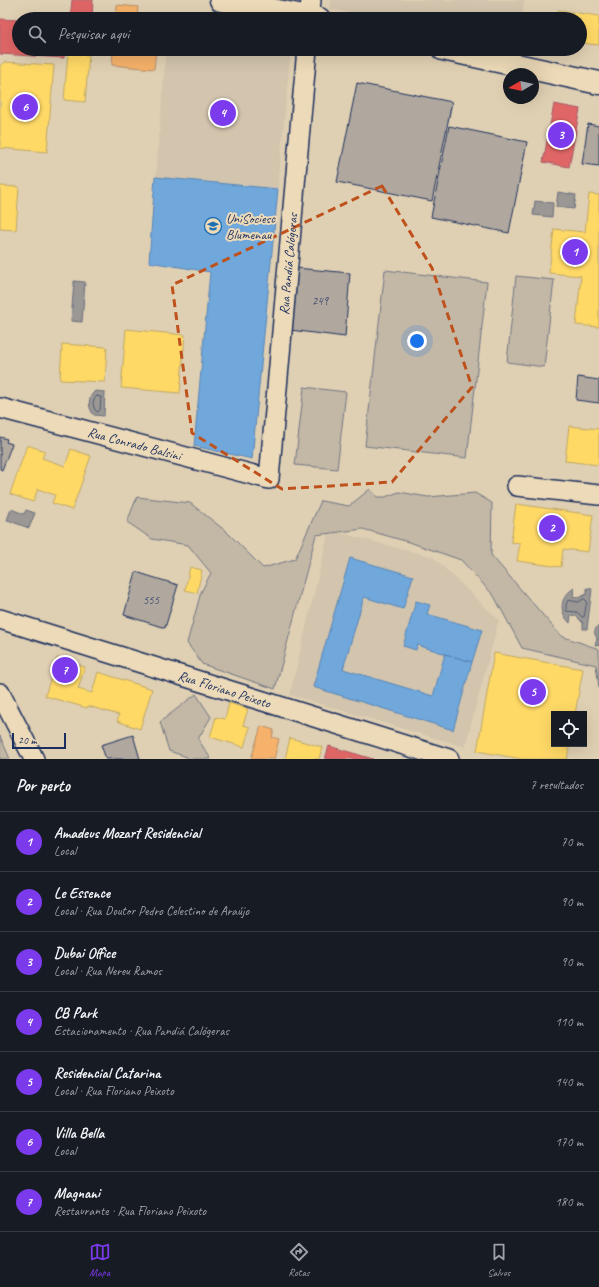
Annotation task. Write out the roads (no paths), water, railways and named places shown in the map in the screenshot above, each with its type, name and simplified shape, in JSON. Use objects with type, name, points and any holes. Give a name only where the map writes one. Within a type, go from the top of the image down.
[{"type":"main road","points":[[221,0],[299,12]]},
{"type":"main road","points":[[475,56],[599,83]]},
{"type":"street","name":"Rua Pandiá Calógeras","points":[[269,478],[305,56]]},
{"type":"street","name":"Rua Conrado Balsini","points":[[0,408],[269,478]]},
{"type":"street","points":[[517,486],[599,495]]},
{"type":"street","name":"Rua Floriano Peixoto","points":[[0,619],[447,759]]},
{"type":"street","points":[[0,693],[34,759]]},
{"type":"water","points":[[558,192],[576,195],[574,209],[556,207]]},
{"type":"water","points":[[535,201],[553,203],[552,217],[533,215]]},
{"type":"water","points":[[74,281],[85,282],[82,322],[71,321]]},
{"type":"water","points":[[95,391],[105,392],[104,416],[94,415],[90,409],[89,403],[92,394]]},
{"type":"water","points":[[11,509],[24,514],[26,510],[35,513],[29,528],[7,520]]},
{"type":"water","points":[[574,588],[573,597],[578,598],[587,594],[587,588],[592,589],[587,629],[583,629],[583,623],[576,616],[571,615],[570,623],[562,609],[563,600]]},
{"type":"water","points":[[599,626],[599,646],[595,645],[597,638],[595,632]]},
{"type":"place","name":"Villa Bella","points":[[25,107]]},
{"type":"place","name":"CB Park","points":[[223,113]]},
{"type":"place","name":"Dubai Office","points":[[561,135]]},
{"type":"place","name":"UniSociesc Blumenau","points":[[213,226]]},
{"type":"place","name":"Amadeus Mozart Residencial","points":[[575,252]]},
{"type":"place","name":"Le Essence","points":[[552,528]]},
{"type":"place","name":"Magnani","points":[[65,670]]},
{"type":"place","name":"Residencial Catarina","points":[[533,692]]}]
